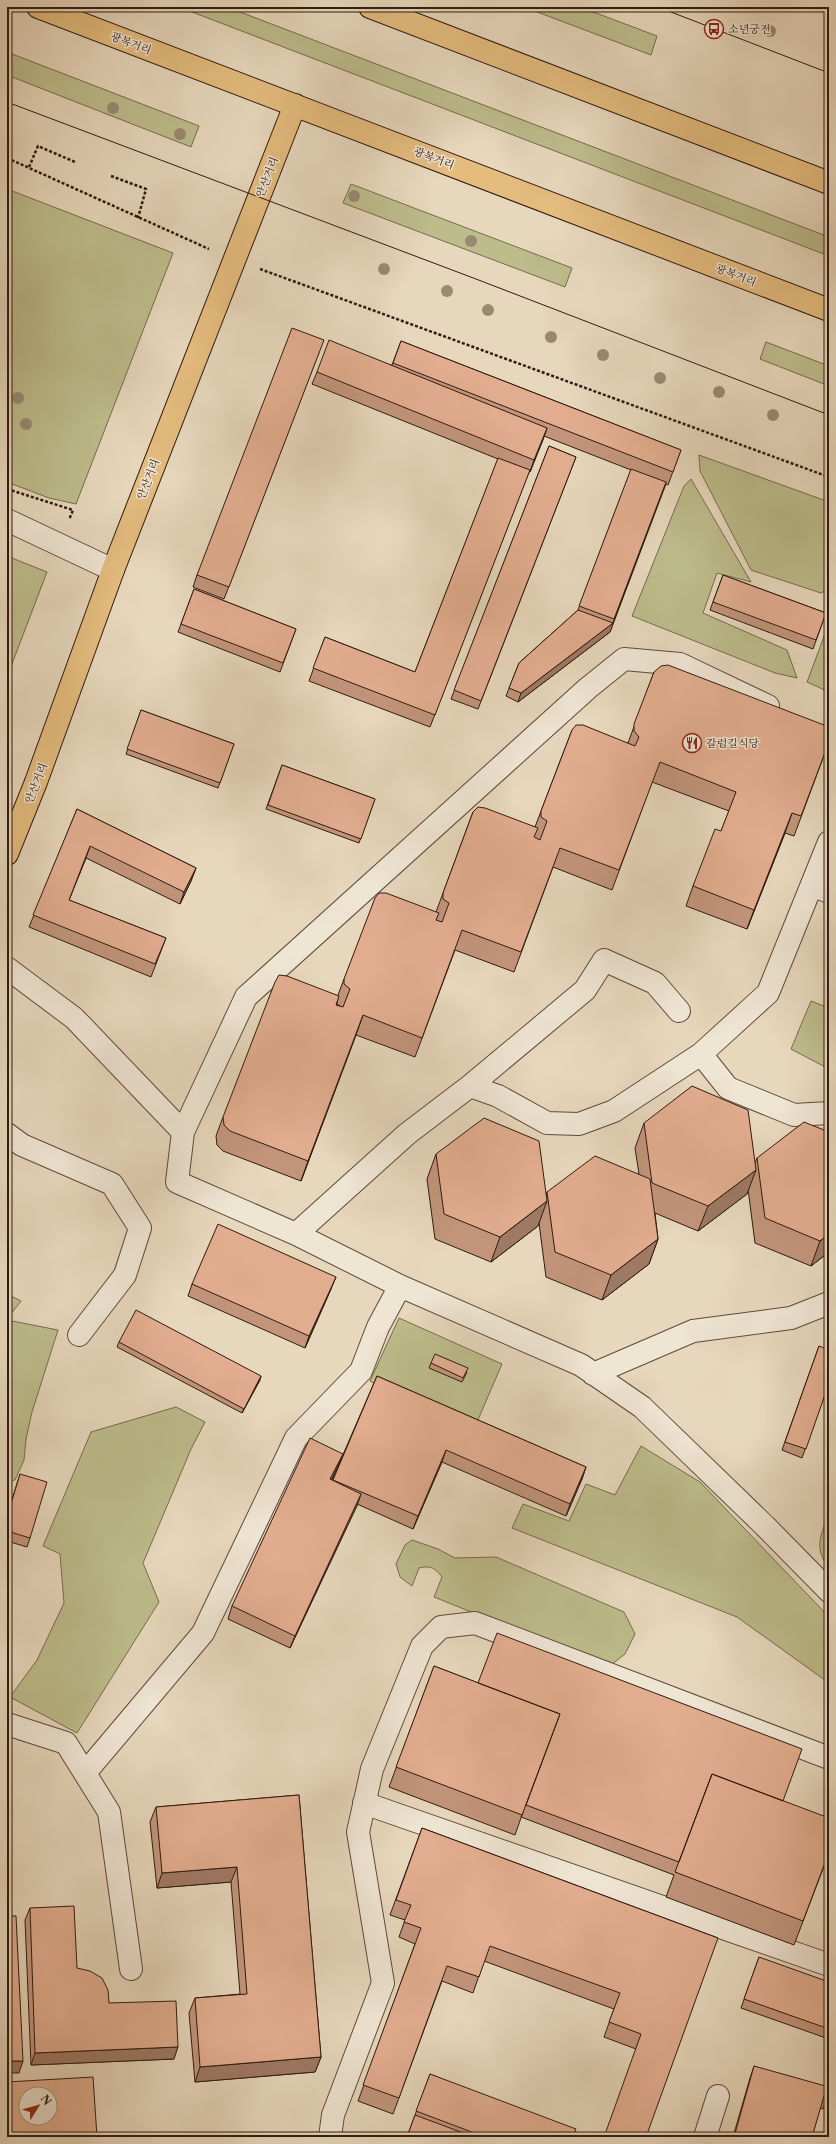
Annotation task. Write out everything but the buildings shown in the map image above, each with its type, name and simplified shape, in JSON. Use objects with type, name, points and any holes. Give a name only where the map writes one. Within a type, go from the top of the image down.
[{"type":"main road","name":"광복거리","points":[[38,7],[829,310]]},
{"type":"main road","points":[[370,7],[829,183]]},
{"type":"main road","name":"안산거리","points":[[7,854],[36,782],[113,570],[233,259],[259,198],[295,105]]},
{"type":"street","points":[[7,520],[113,570]]},
{"type":"street","points":[[787,715],[680,664],[624,659],[588,688],[246,997],[183,1132],[177,1182],[296,1234],[400,1286],[581,1365],[642,1407],[765,1526],[829,1591]]},
{"type":"street","points":[[470,1086],[498,1096],[547,1123],[579,1124],[614,1111],[701,1054],[768,993],[820,888],[829,842]]},
{"type":"street","points":[[296,1234],[408,1134],[470,1086],[585,990],[604,960],[655,983],[679,1011]]},
{"type":"street","points":[[7,968],[74,1018],[183,1132]]},
{"type":"street","points":[[701,1054],[728,1088],[794,1115],[829,1114]]},
{"type":"street","points":[[7,1134],[22,1145],[112,1184],[140,1228],[124,1276],[79,1335]]},
{"type":"street","points":[[85,1773],[203,1633],[296,1438],[361,1370],[378,1327],[400,1286]]},
{"type":"street","points":[[593,1374],[693,1331],[791,1318],[829,1303]]},
{"type":"street","points":[[330,2137],[333,2115],[383,1983],[358,1832],[364,1803],[372,1769],[422,1646],[441,1627],[475,1623],[829,1758]]},
{"type":"street","points":[[7,1724],[66,1743],[108,1812],[131,1969]]},
{"type":"street","points":[[364,1803],[829,1965]]},
{"type":"street","points":[[705,2137],[718,2096]]},
{"type":"path","points":[[824,7],[829,9]]},
{"type":"path","points":[[29,167],[38,146],[75,162]]},
{"type":"path","points":[[7,158],[138,218],[233,259],[829,477]]},
{"type":"path","points":[[111,176],[146,189],[138,218]]},
{"type":"shaded area","points":[[179,7],[227,7],[829,237],[829,256]]},
{"type":"shaded area","points":[[524,7],[580,7],[657,36],[651,55]]},
{"type":"shaded area","points":[[7,52],[199,126],[191,147],[7,75]]},
{"type":"shaded area","points":[[351,184],[572,268],[565,287],[343,203]]},
{"type":"shaded area","points":[[7,189],[173,253],[76,504],[49,498],[7,482]]},
{"type":"shaded area","points":[[766,342],[829,366],[829,386],[760,359]]},
{"type":"shaded area","points":[[699,455],[829,502],[829,589],[821,593],[751,570],[700,471]]},
{"type":"shaded area","points":[[691,479],[751,582],[717,573],[703,613],[787,650],[797,678],[775,673],[632,616],[684,486]]},
{"type":"shaded area","points":[[7,556],[47,572],[7,677]]},
{"type":"shaded area","points":[[829,623],[829,692],[807,682]]},
{"type":"shaded area","points":[[811,1001],[829,1008],[829,1069],[791,1049]]},
{"type":"shaded area","points":[[7,1294],[21,1301],[7,1319]]},
{"type":"shaded area","points":[[399,1318],[502,1364],[474,1429],[387,1391],[370,1381]]},
{"type":"shaded area","points":[[7,1320],[58,1330],[32,1412],[26,1439],[24,1460],[15,1480],[7,1481]]},
{"type":"shaded area","points":[[176,1407],[205,1422],[191,1449],[143,1563],[159,1602],[77,1733],[10,1697],[37,1660],[64,1603],[60,1554],[43,1546],[91,1432]]},
{"type":"shaded area","points":[[641,1446],[700,1482],[829,1617],[829,1683],[737,1617],[512,1528],[523,1504],[569,1521],[586,1484],[615,1495]]},
{"type":"shaded area","points":[[829,1514],[829,1567],[821,1554],[820,1541],[823,1528]]},
{"type":"shaded area","points":[[412,1540],[438,1549],[455,1558],[496,1557],[624,1612],[635,1634],[625,1654],[611,1665],[593,1661],[434,1597],[442,1577],[435,1569],[430,1567],[419,1568],[412,1586],[400,1577],[396,1564],[405,1545]]},
{"type":"tram line","points":[[658,7],[829,73]]},
{"type":"tram line","points":[[7,102],[476,279],[829,415]]},
{"type":"place","name":"소년궁전","points":[[714,29]]},
{"type":"place","name":"갈럼길식당","points":[[692,743]]}]
